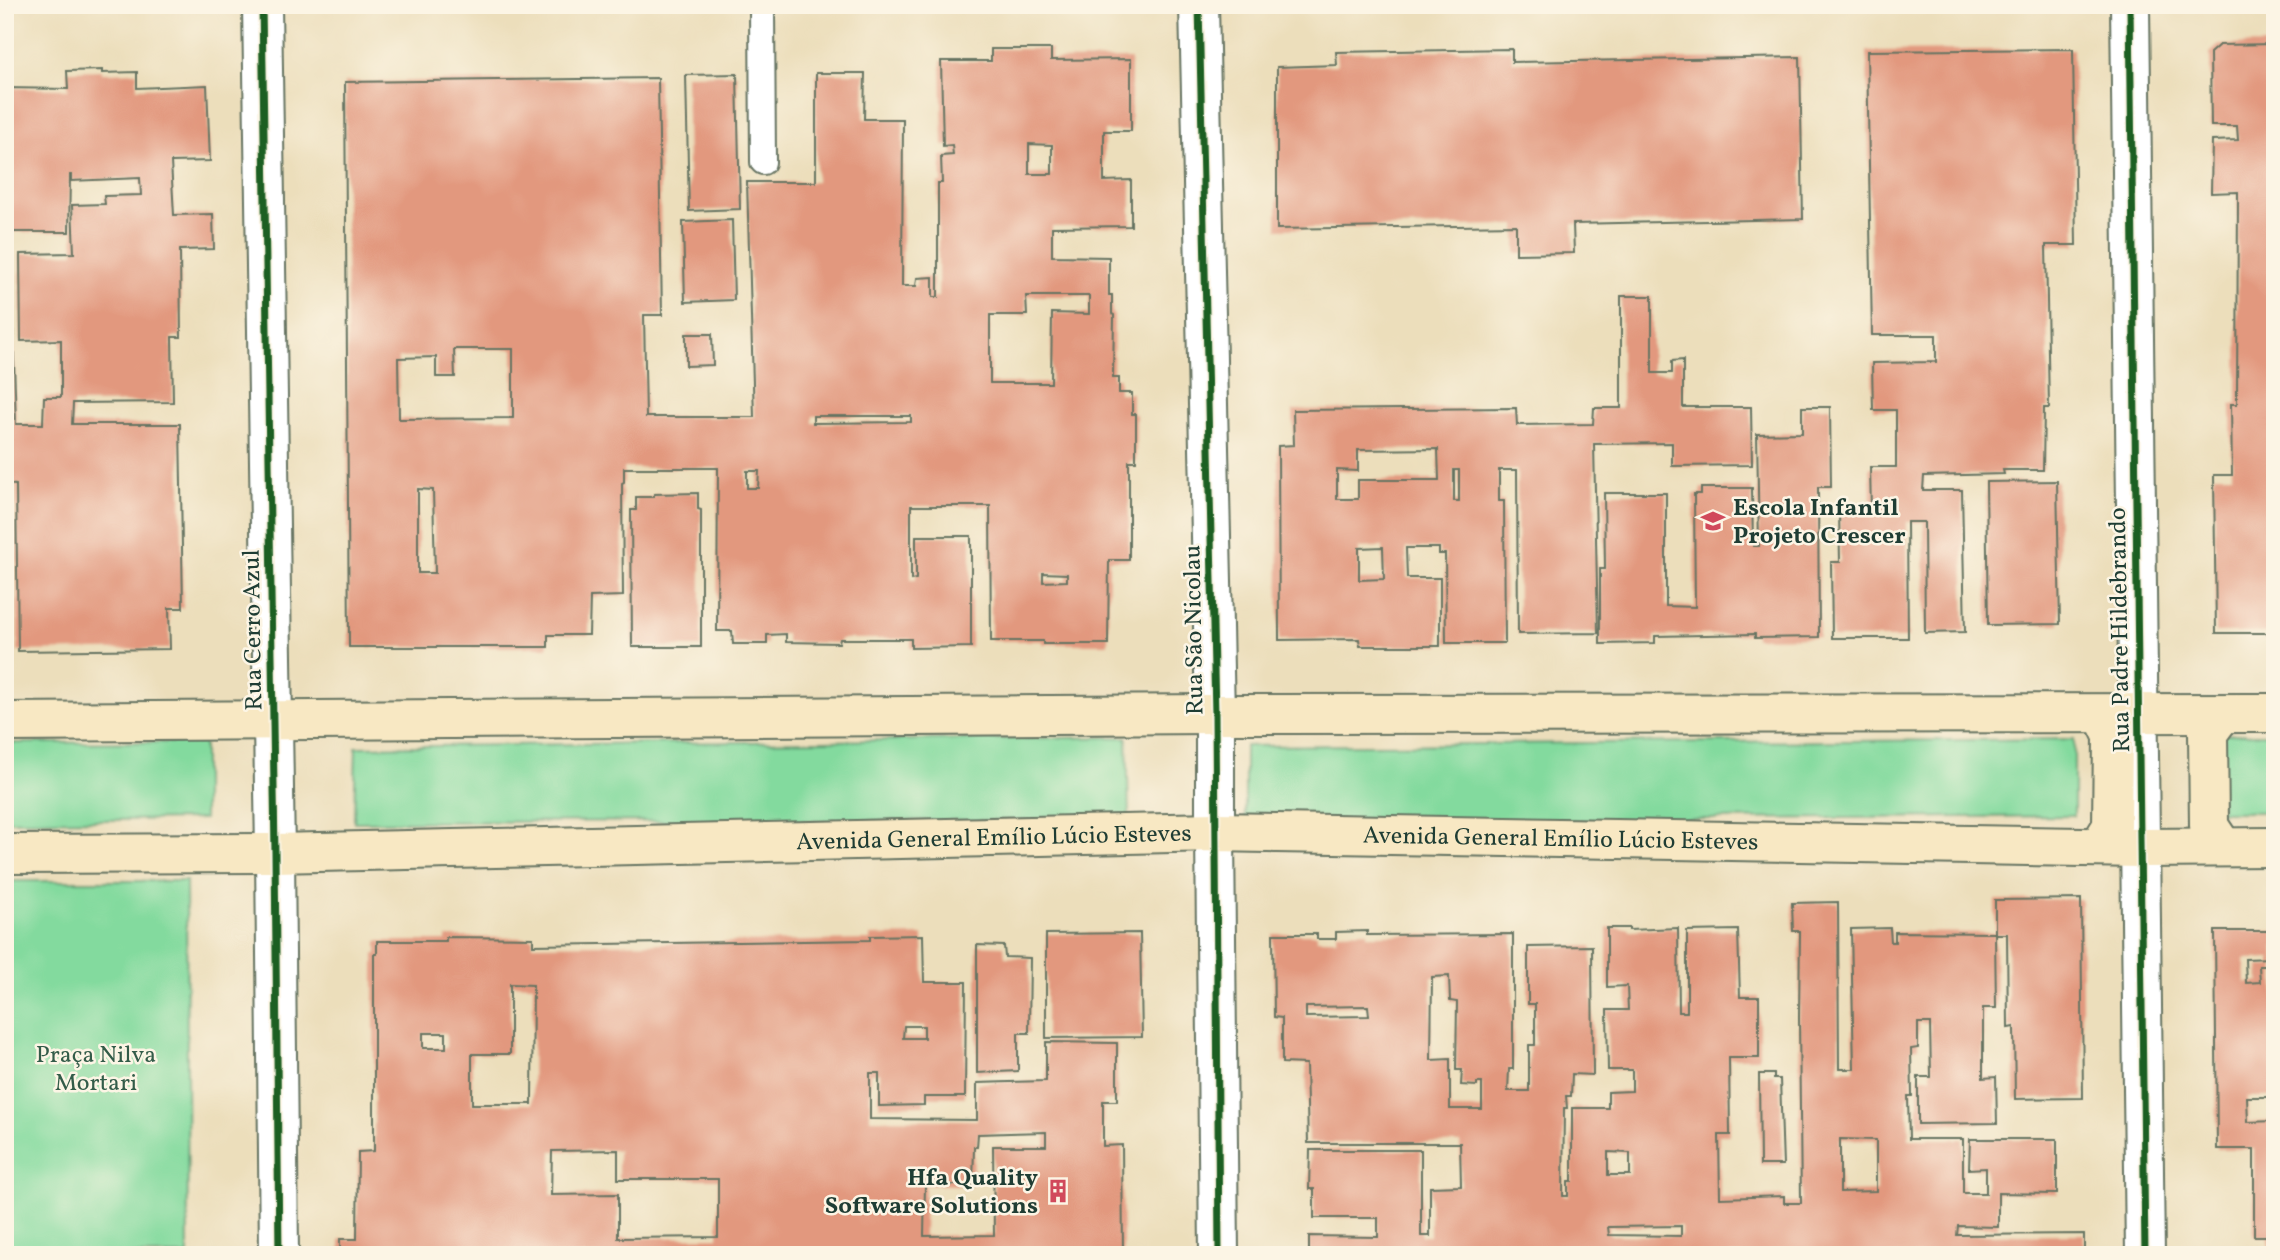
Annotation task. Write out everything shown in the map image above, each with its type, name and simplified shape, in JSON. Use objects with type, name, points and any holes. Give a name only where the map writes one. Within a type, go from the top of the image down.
[{"type":"main road","points":[[5,722],[1215,714],[2275,713]]},
{"type":"main road","points":[[2222,714],[2208,733],[2209,826],[2223,847]]},
{"type":"main road","points":[[2099,847],[2112,826],[2113,736],[2121,715]]},
{"type":"main road","name":"Avenida General Emílio Lúcio Esteves","points":[[5,854],[275,853],[1215,832],[2141,848],[2275,847]]},
{"type":"street","name":"Rua Cerro Azul","points":[[262,5],[279,1255]]},
{"type":"street","name":"Rua São Nicolau","points":[[1199,5],[1215,714],[1219,1255]]},
{"type":"street","name":"Rua Padre Hildebrando","points":[[2130,5],[2121,715],[2141,848],[2146,1255]]},
{"type":"lane","points":[[762,5],[763,162]]},
{"type":"green space","points":[[2220,734],[2275,734],[2275,812],[2221,812]]},
{"type":"green space","points":[[1127,737],[1129,820],[354,822],[356,747]]},
{"type":"green space","points":[[2074,739],[2074,816],[1245,823],[1245,746]]},
{"type":"green space","points":[[204,742],[204,819],[5,821],[5,743]]},
{"type":"green space","name":"Praça Nilva Mortari","points":[[5,881],[186,881],[188,1255],[5,1255]]},
{"type":"building","points":[[2275,44],[2275,191],[2272,202],[2275,202],[2275,633],[2216,633],[2214,475],[2232,475],[2231,404],[2237,404],[2238,192],[2211,193],[2212,141],[2238,140],[2237,126],[2211,126],[2210,53],[2219,45]]},
{"type":"building","points":[[991,49],[1051,49],[1051,60],[1131,59],[1131,131],[1104,131],[1104,181],[1131,180],[1131,226],[1052,227],[1052,256],[1109,257],[1109,295],[1112,295],[1114,315],[1113,378],[1119,378],[1119,393],[1132,393],[1132,414],[1136,414],[1136,461],[1129,461],[1129,560],[1109,560],[1108,644],[991,641],[990,506],[911,506],[911,580],[916,579],[916,536],[971,536],[971,647],[911,648],[911,639],[840,639],[839,643],[786,642],[786,634],[767,635],[767,644],[733,644],[732,631],[717,631],[718,468],[624,468],[623,596],[590,597],[589,635],[548,635],[548,647],[349,647],[345,82],[658,78],[662,315],[644,315],[646,417],[754,417],[747,182],[816,182],[816,73],[865,73],[864,119],[903,119],[902,286],[916,286],[917,278],[933,277],[933,297],[938,297],[938,183],[942,183],[941,156],[953,155],[952,145],[943,146],[941,61],[991,61]],"holes":[[[1029,144],[1052,145],[1052,174],[1029,174]],[[1026,296],[1089,296],[1089,314],[1052,313],[1051,383],[990,383],[990,315],[1027,315]],[[454,349],[513,349],[513,418],[399,419],[398,358],[436,357],[436,377],[455,377]],[[813,416],[911,416],[911,422],[813,423]],[[747,471],[759,471],[758,488],[747,488]],[[418,489],[433,490],[435,573],[418,573]],[[1043,573],[1067,574],[1067,581],[1043,582]]]},
{"type":"building","points":[[1512,49],[1512,62],[1800,57],[1803,219],[1573,224],[1574,253],[1516,254],[1516,225],[1277,229],[1277,67],[1337,65],[1336,52]]},
{"type":"building","points":[[2073,49],[2076,245],[2046,245],[2049,408],[2044,408],[2043,470],[1924,476],[1923,490],[1962,490],[1965,632],[1925,633],[1924,522],[1907,522],[1908,638],[1832,638],[1831,562],[1840,562],[1839,511],[1871,510],[1870,467],[1896,467],[1896,410],[1873,410],[1872,363],[1936,362],[1936,335],[1872,335],[1867,51]]},
{"type":"building","points":[[67,71],[137,72],[137,88],[207,85],[210,161],[171,162],[174,215],[213,214],[214,249],[180,250],[181,337],[172,337],[173,402],[73,403],[72,424],[180,424],[183,608],[169,608],[170,649],[18,651],[16,485],[5,484],[5,88],[68,89]],"holes":[[[71,175],[71,181],[140,178],[141,195],[104,196],[105,204],[72,205],[74,253],[20,254],[21,341],[61,340],[61,397],[44,397],[43,424],[16,424],[10,232],[69,232]]]},
{"type":"building","points":[[737,74],[740,209],[689,211],[686,75]]},
{"type":"building","points":[[732,220],[734,300],[685,302],[683,222]]},
{"type":"building","points":[[1621,296],[1652,296],[1652,373],[1672,373],[1672,361],[1683,360],[1683,407],[1751,407],[1752,465],[1672,466],[1672,443],[1594,444],[1598,633],[1518,634],[1517,470],[1499,470],[1499,501],[1504,501],[1505,643],[1446,643],[1445,554],[1439,554],[1439,548],[1406,548],[1407,578],[1440,578],[1440,646],[1360,646],[1359,639],[1279,640],[1278,446],[1294,445],[1293,410],[1516,408],[1517,425],[1593,424],[1594,408],[1621,408]],"holes":[[[1438,449],[1439,480],[1358,480],[1358,499],[1337,499],[1337,470],[1358,471],[1358,450]],[[1454,470],[1459,470],[1459,501],[1454,501]],[[1383,547],[1384,579],[1359,580],[1359,548]]]},
{"type":"building","points":[[686,334],[712,334],[713,365],[686,366]]},
{"type":"building","points":[[1802,407],[1830,407],[1831,487],[1818,487],[1819,637],[1755,638],[1755,634],[1655,636],[1655,643],[1600,644],[1600,569],[1605,569],[1604,493],[1666,493],[1666,606],[1695,607],[1694,494],[1701,494],[1701,488],[1752,488],[1753,546],[1759,546],[1757,434],[1802,433]]},
{"type":"building","points":[[2057,481],[2060,624],[1988,625],[1986,482]]},
{"type":"building","points":[[698,493],[698,509],[701,510],[701,647],[632,647],[631,510],[636,510],[636,497]]},
{"type":"building","points":[[2081,899],[2083,1098],[2015,1099],[2014,1027],[2008,1028],[2007,934],[1995,934],[1995,900]]},
{"type":"building","points":[[1838,902],[1839,1069],[1854,1069],[1851,929],[1890,928],[1891,942],[1895,942],[1895,932],[1995,933],[1996,1008],[1983,1008],[1983,1078],[1996,1077],[1997,1123],[1918,1124],[1918,1077],[1931,1077],[1930,1023],[1918,1023],[1918,1048],[1911,1049],[1909,1139],[1963,1139],[1963,1193],[1986,1193],[1986,1168],[1969,1169],[1970,1139],[2057,1139],[2057,1194],[1998,1193],[1998,1227],[1958,1226],[1957,1235],[2084,1234],[2084,1255],[1309,1255],[1309,1236],[1378,1237],[1378,1218],[1314,1218],[1314,1189],[1309,1189],[1310,1150],[1421,1150],[1421,1236],[1430,1236],[1430,1187],[1461,1186],[1460,1143],[1308,1143],[1306,1064],[1282,1063],[1282,1018],[1274,1017],[1273,934],[1317,934],[1317,939],[1336,939],[1336,932],[1367,931],[1367,935],[1513,934],[1513,1069],[1509,1069],[1508,1091],[1529,1091],[1529,1045],[1535,1045],[1535,1004],[1528,1004],[1528,947],[1592,946],[1593,1075],[1572,1074],[1571,1096],[1566,1096],[1563,1196],[1568,1196],[1568,1181],[1572,1181],[1572,1108],[1608,1108],[1608,1092],[1632,1091],[1632,1070],[1608,1070],[1607,1010],[1628,1010],[1627,986],[1607,987],[1607,928],[1678,928],[1679,1012],[1687,1012],[1687,931],[1738,930],[1740,997],[1759,997],[1759,1058],[1729,1058],[1730,1135],[1719,1135],[1720,1198],[1784,1196],[1784,1203],[1801,1203],[1800,931],[1793,931],[1792,903]],"holes":[[[1449,976],[1450,1001],[1457,1002],[1456,1070],[1462,1070],[1461,1085],[1477,1086],[1477,1083],[1482,1083],[1482,1109],[1450,1109],[1450,1059],[1431,1060],[1432,977]],[[1368,1006],[1369,1016],[1306,1017],[1306,1007]],[[1840,1139],[1876,1140],[1876,1191],[1840,1192]],[[1608,1152],[1630,1153],[1630,1175],[1608,1175]],[[1681,1226],[1681,1236],[1609,1235],[1608,1227]]]},
{"type":"building","points":[[2215,931],[2275,931],[2275,1097],[2247,1097],[2248,1122],[2275,1121],[2275,1255],[2269,1255],[2269,1236],[2254,1236],[2254,1149],[2217,1149]],"holes":[[[2271,958],[2271,966],[2259,966],[2260,982],[2246,983],[2245,959]]]},
{"type":"building","points":[[1140,933],[1142,1037],[1046,1038],[1046,934]]},
{"type":"building","points":[[923,935],[924,982],[966,982],[965,1097],[924,1097],[924,1105],[879,1106],[879,1073],[870,1073],[870,1119],[977,1120],[977,1083],[1046,1081],[1046,1042],[1117,1043],[1117,1101],[1103,1101],[1103,1146],[1122,1145],[1123,1255],[340,1255],[340,1239],[357,1239],[358,1152],[374,1151],[374,954],[377,954],[377,941],[446,941],[446,937],[533,938],[533,945],[870,940],[870,936]],"holes":[[[510,984],[533,985],[532,1104],[472,1104],[472,1054],[510,1054]],[[904,1026],[924,1026],[924,1038],[903,1038]],[[423,1033],[446,1033],[446,1048],[423,1048]],[[1046,1132],[1046,1146],[993,1146],[994,1235],[924,1236],[925,1185],[973,1185],[974,1147],[977,1147],[978,1134]],[[618,1150],[618,1179],[718,1179],[718,1237],[618,1238],[618,1194],[551,1195],[552,1151]]]},
{"type":"building","points":[[977,945],[1004,946],[1005,957],[1030,958],[1029,1033],[1018,1033],[1018,1071],[977,1073]]},
{"type":"building","points":[[1759,1074],[1774,1074],[1774,1079],[1780,1079],[1783,1165],[1760,1165]]},
{"type":"cycle path","points":[[262,5],[279,1255]]},
{"type":"cycle path","points":[[1199,5],[1215,714],[1219,1255]]},
{"type":"cycle path","points":[[2130,5],[2145,1255]]},
{"type":"place","name":"Escola Infantil Projeto Crescer","points":[[1713,521]]},
{"type":"place","name":"Hfa Quality Software Solutions","points":[[1058,1191]]}]
